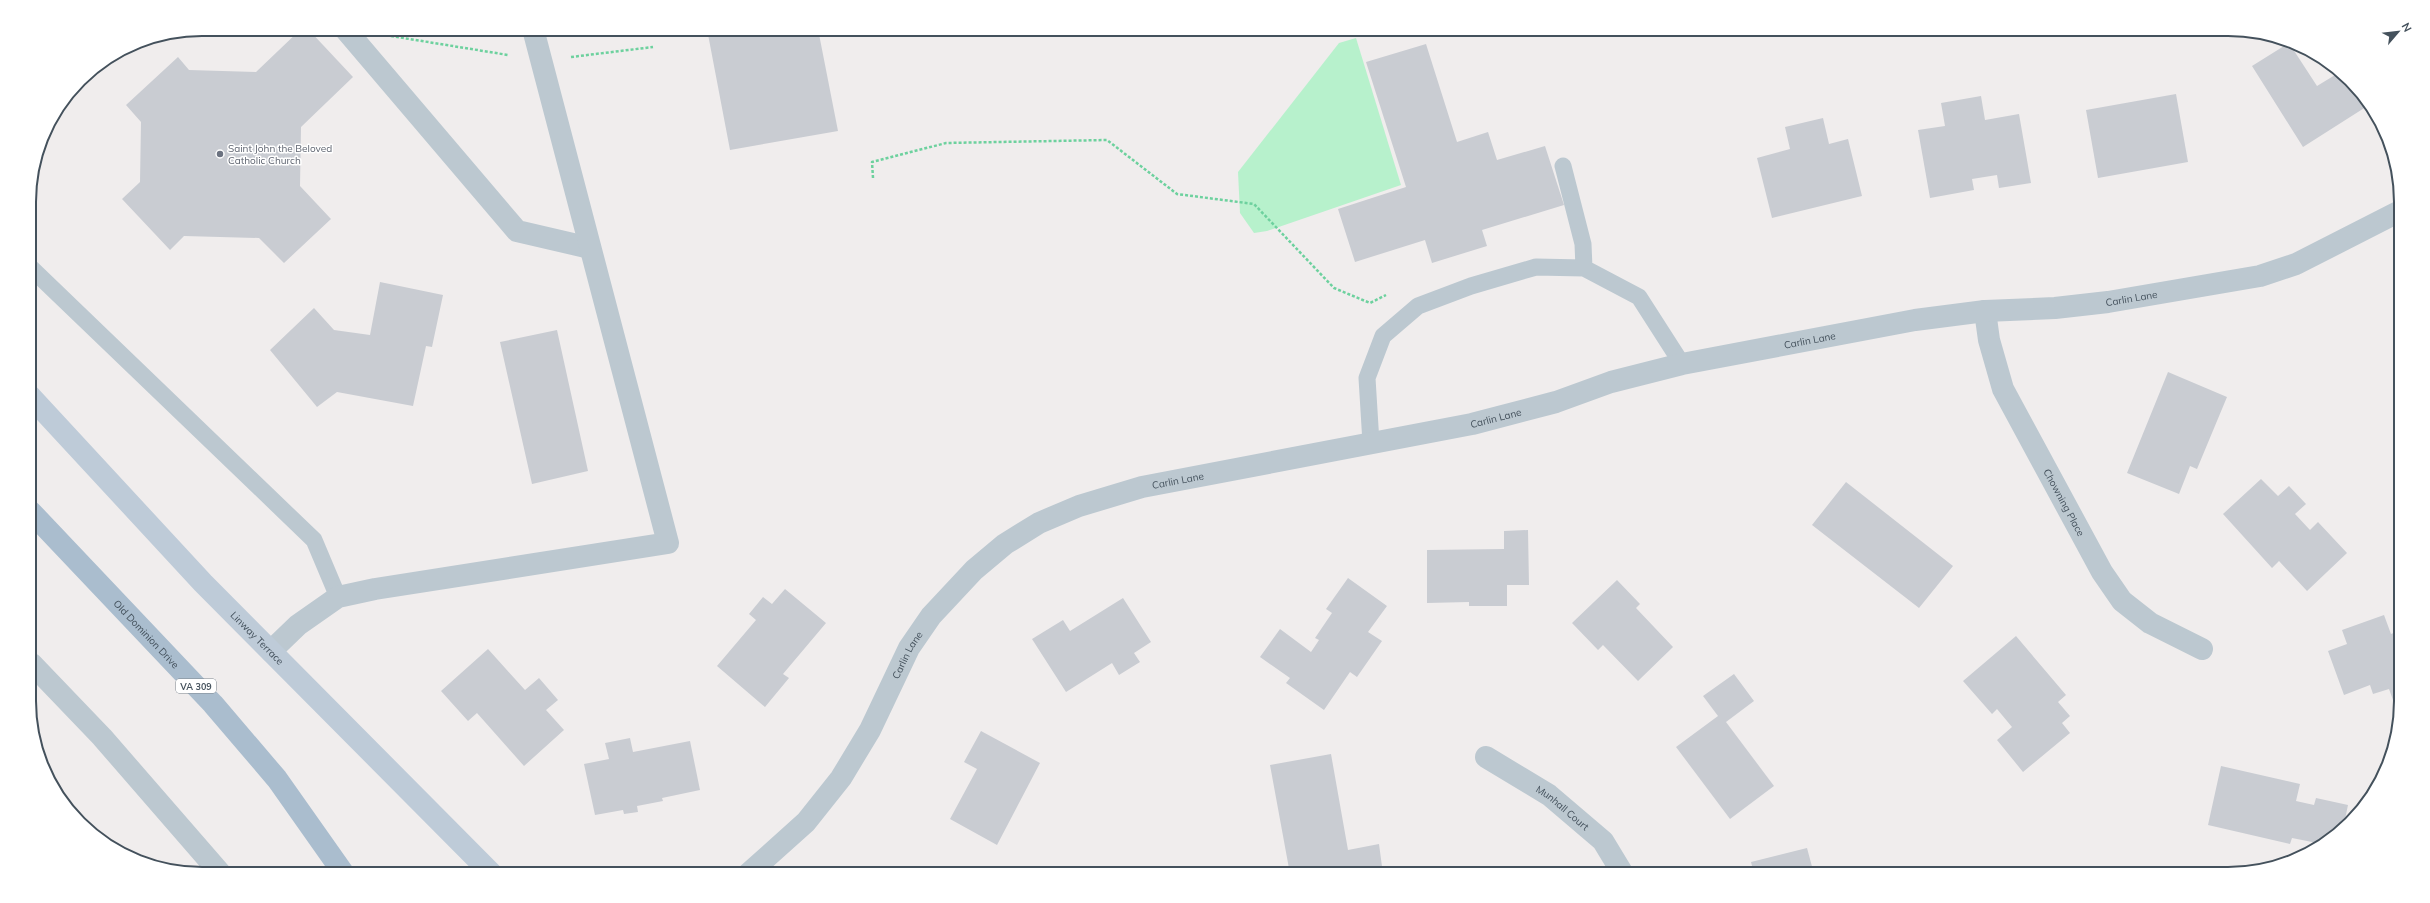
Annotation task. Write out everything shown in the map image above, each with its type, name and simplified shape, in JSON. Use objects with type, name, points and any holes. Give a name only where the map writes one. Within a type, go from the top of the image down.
[{"type":"main road","name":"Old Dominion Drive","points":[[36,517],[213,704],[277,778],[339,867]]},
{"type":"street","points":[[351,36],[517,231],[590,248]]},
{"type":"street","points":[[271,651],[298,625],[338,597],[383,588],[668,543],[535,36]]},
{"type":"street","name":"Carlin Lane","points":[[756,867],[806,822],[841,778],[870,730],[909,648],[926,623],[974,570],[1006,544],[1039,523],[1079,506],[1142,486],[1472,424],[1682,364],[1915,320],[1985,311],[2055,308],[2108,302],[2260,276],[2296,264],[2394,214]]},
{"type":"street","name":"Chowning Place","points":[[1985,311],[1989,340],[2003,389],[2102,572],[2122,601],[2150,623],[2202,649]]},
{"type":"street","name":"Linway Terrace","points":[[36,402],[203,583],[485,867]]},
{"type":"street","points":[[36,668],[107,743],[216,867]]},
{"type":"street","name":"Munhall Court","points":[[1486,757],[1549,794],[1602,841],[1619,867]]},
{"type":"lane","points":[[1563,166],[1583,244],[1584,268]]},
{"type":"lane","points":[[1371,443],[1367,378],[1383,336],[1418,306],[1471,286],[1536,267],[1584,268],[1639,297],[1682,364]]},
{"type":"lane","points":[[36,273],[314,540],[338,597]]},
{"type":"path","points":[[386,36],[541,60],[654,47]]},
{"type":"path","points":[[873,178],[872,162],[946,143],[1107,140],[1177,194],[1254,204],[1334,288],[1370,303],[1391,293]]},
{"type":"green space","points":[[1356,38],[1401,185],[1267,231],[1254,233],[1240,213],[1238,172],[1339,43]]},
{"type":"building","name":"Saint John the Beloved Catholic Church","points":[[294,36],[315,36],[353,77],[301,127],[300,186],[331,219],[284,263],[259,238],[184,236],[170,250],[122,199],[140,182],[141,122],[126,105],[178,57],[189,70],[256,72]]},
{"type":"building","points":[[708,36],[819,36],[838,131],[730,150]]},
{"type":"building","points":[[1426,44],[1457,142],[1488,132],[1497,160],[1545,146],[1564,205],[1482,230],[1487,246],[1432,263],[1425,240],[1355,262],[1338,209],[1406,187],[1366,62]]},
{"type":"building","points":[[2284,46],[2294,50],[2317,86],[2335,75],[2353,93],[2365,108],[2303,147],[2252,66]]},
{"type":"building","points":[[2176,94],[2188,162],[2098,178],[2086,110]]},
{"type":"building","points":[[1981,96],[1985,120],[2019,114],[2031,183],[1999,188],[1997,175],[1972,179],[1974,190],[1930,198],[1918,130],[1945,126],[1941,103]]},
{"type":"building","points":[[1823,118],[1829,144],[1848,139],[1862,196],[1772,218],[1757,158],[1790,149],[1785,127]]},
{"type":"building","points":[[380,282],[443,295],[432,347],[426,346],[413,406],[337,392],[317,407],[270,350],[314,308],[334,330],[370,335]]},
{"type":"building","points":[[557,330],[588,471],[532,484],[500,342]]},
{"type":"building","points":[[2168,372],[2227,397],[2197,469],[2190,466],[2179,494],[2127,473]]},
{"type":"building","points":[[2261,479],[2278,496],[2289,486],[2306,504],[2295,514],[2310,530],[2318,522],[2347,553],[2307,591],[2279,561],[2272,568],[2223,514]]},
{"type":"building","points":[[1846,482],[1953,566],[1919,608],[1812,525]]},
{"type":"building","points":[[1528,530],[1529,585],[1507,585],[1507,606],[1469,606],[1469,602],[1427,603],[1427,550],[1504,549],[1504,531]]},
{"type":"building","points":[[1348,578],[1387,606],[1368,632],[1382,641],[1357,677],[1350,672],[1324,710],[1286,683],[1290,678],[1260,657],[1280,629],[1311,652],[1319,640],[1315,638],[1332,613],[1326,609]]},
{"type":"building","points":[[1617,580],[1640,604],[1636,608],[1673,647],[1638,681],[1603,645],[1598,650],[1572,623]]},
{"type":"building","points":[[785,589],[826,623],[783,674],[789,678],[765,707],[717,666],[756,620],[749,614],[763,597],[772,604]]},
{"type":"building","points":[[1123,598],[1151,642],[1134,653],[1140,662],[1119,675],[1112,663],[1066,692],[1032,639],[1063,620],[1070,631]]},
{"type":"building","points":[[2384,615],[2391,634],[2394,633],[2394,700],[2389,689],[2373,694],[2370,685],[2344,695],[2328,651],[2347,644],[2342,630]]},
{"type":"building","points":[[2016,636],[2066,695],[2058,702],[2070,716],[2062,723],[2070,733],[2023,772],[1997,740],[2012,727],[1997,709],[1992,714],[1963,681]]},
{"type":"building","points":[[488,649],[525,690],[539,678],[558,700],[546,710],[564,730],[524,766],[477,713],[468,721],[441,691]]},
{"type":"building","points":[[1734,674],[1754,701],[1726,722],[1774,786],[1730,819],[1676,747],[1718,716],[1703,696]]},
{"type":"building","points":[[981,731],[1040,763],[997,845],[950,819],[977,769],[964,762]]},
{"type":"building","points":[[630,738],[633,752],[690,741],[700,790],[662,798],[663,801],[637,806],[638,812],[624,814],[623,810],[595,815],[584,764],[609,759],[605,743]]},
{"type":"building","points":[[1331,754],[1348,850],[1379,844],[1382,867],[1289,867],[1270,765]]},
{"type":"building","points":[[2221,766],[2300,784],[2296,801],[2314,805],[2316,798],[2348,805],[2345,818],[2329,833],[2315,843],[2292,838],[2290,844],[2208,825]]},
{"type":"building","points":[[1807,848],[1812,867],[1752,867],[1751,862]]},
{"type":"place","name":"Saint John the Beloved Catholic Church","points":[[220,154]]}]
